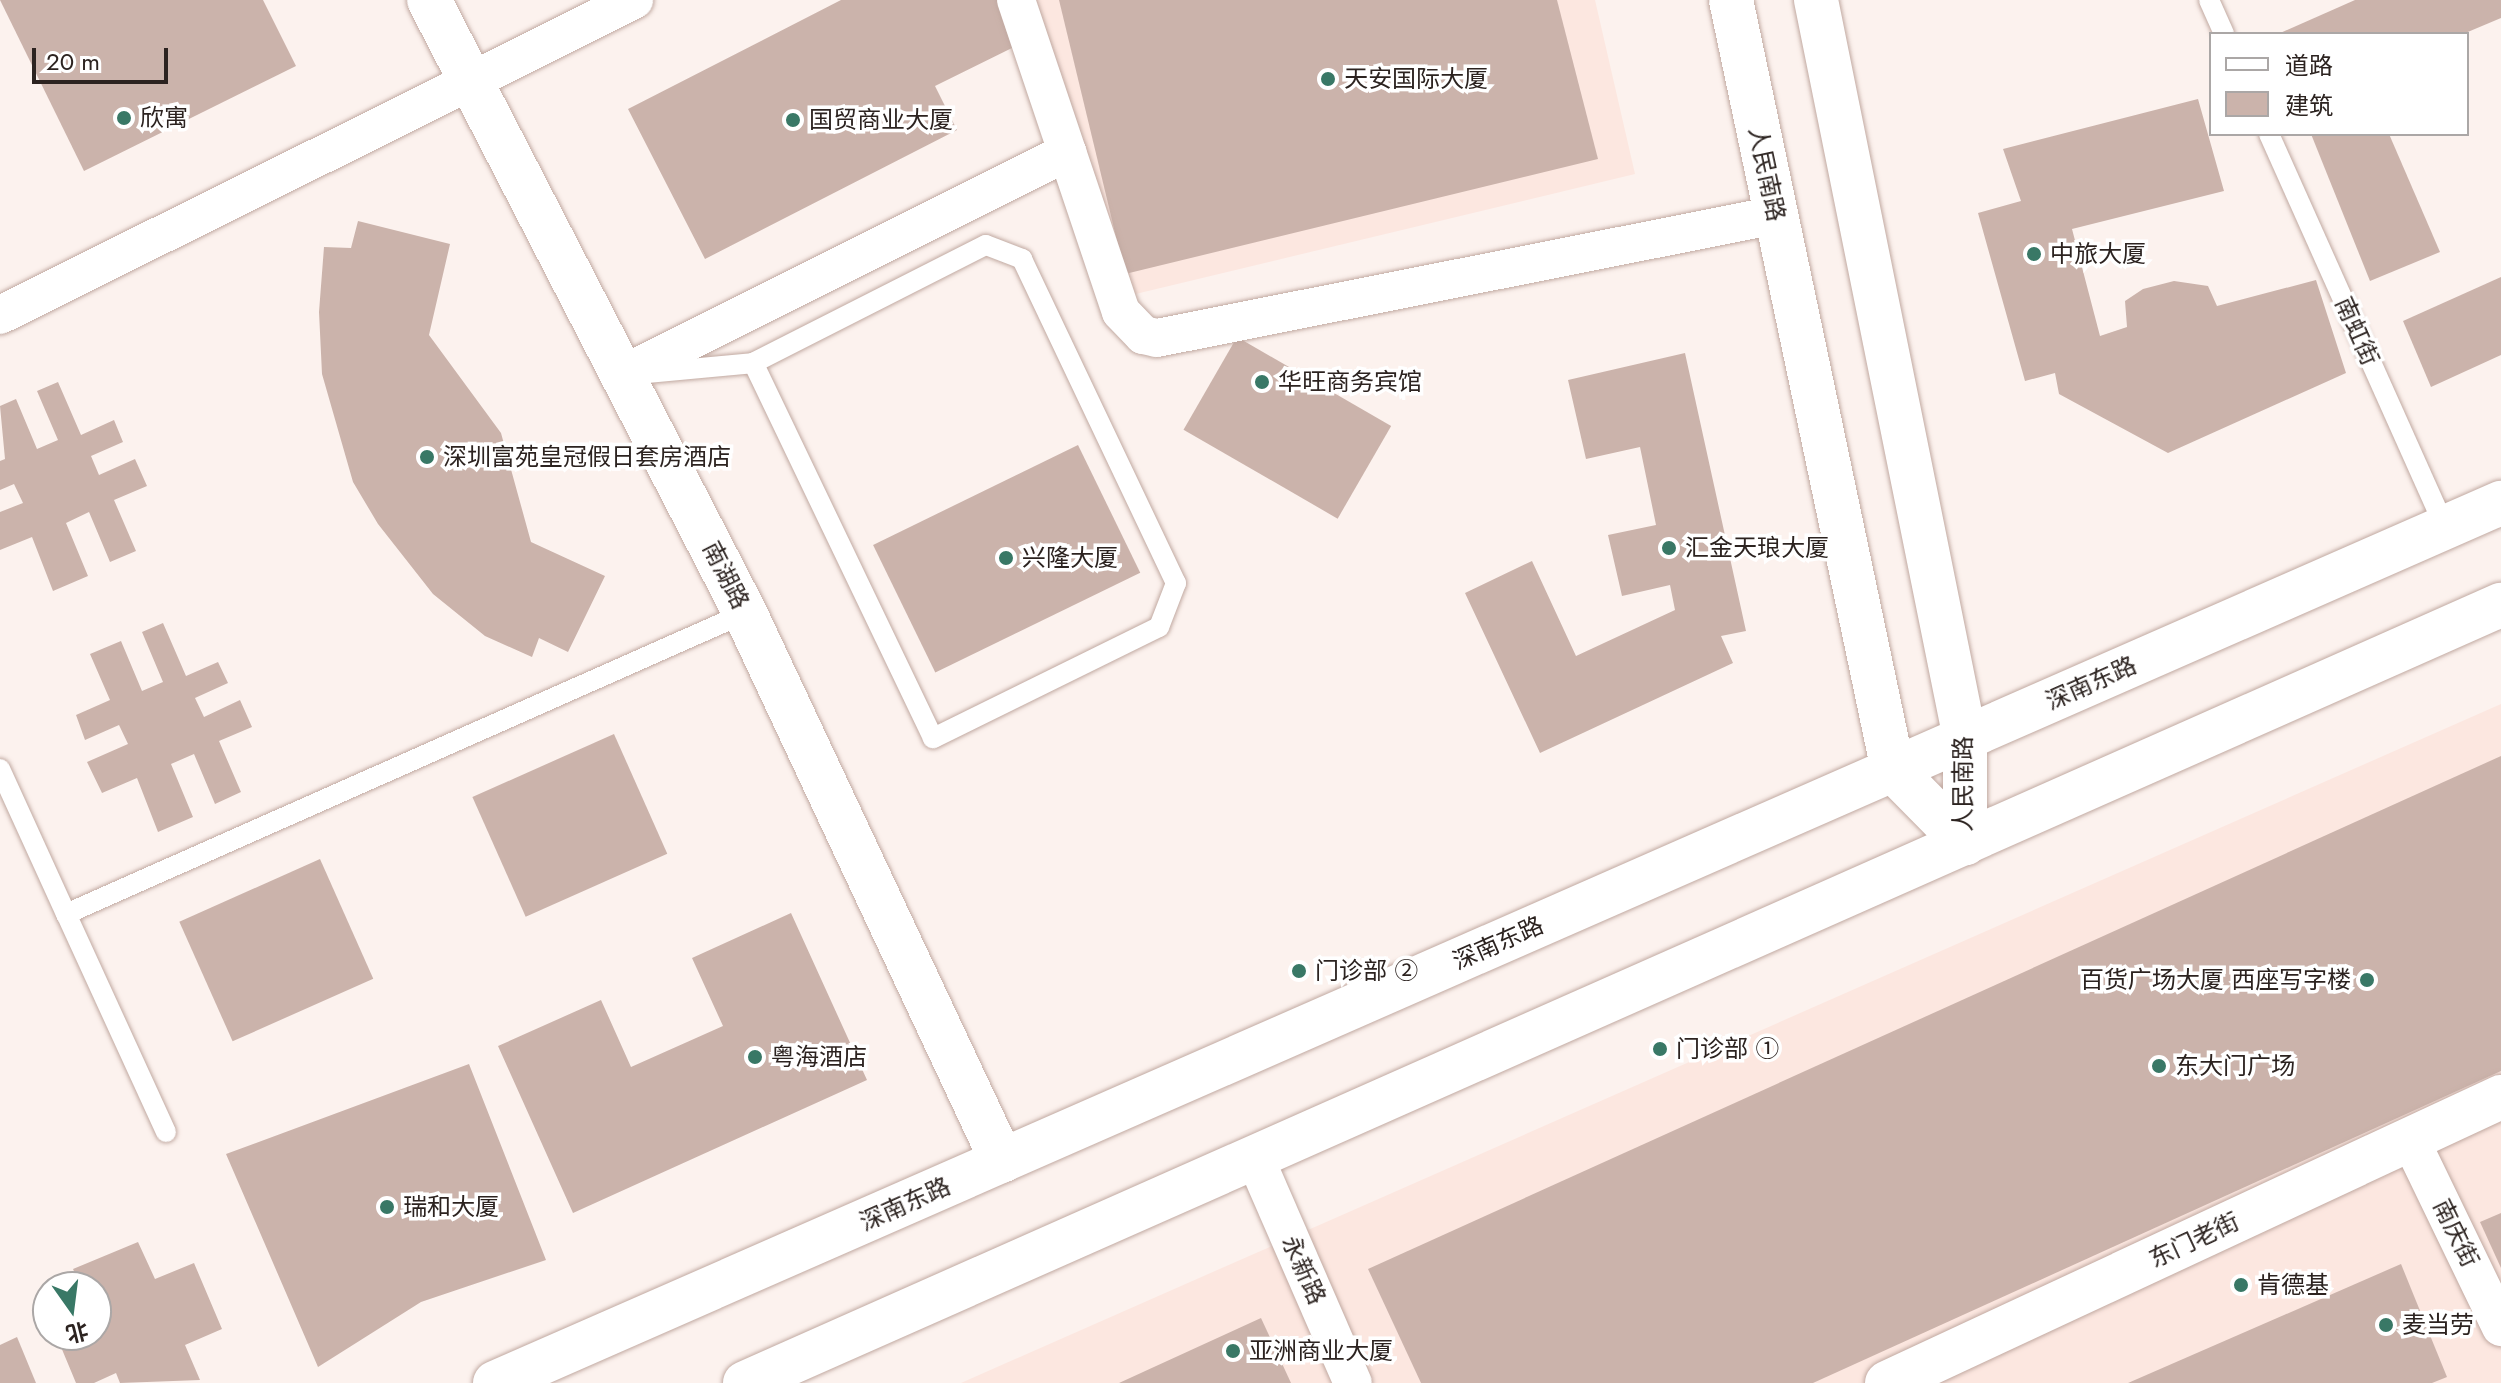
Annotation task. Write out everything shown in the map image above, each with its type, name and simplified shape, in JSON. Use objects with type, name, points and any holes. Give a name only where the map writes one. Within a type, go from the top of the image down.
[{"type":"main road","name":"南湖路","points":[[429,0],[745,613],[1002,1161]]},
{"type":"main road","name":"人民南路","points":[[1731,0],[1893,770],[1965,843]]},
{"type":"main road","name":"人民南路","points":[[1816,0],[1965,738],[1965,843]]},
{"type":"main road","name":"深南东路","points":[[495,1383],[2501,503]]},
{"type":"main road","points":[[745,1383],[2501,605]]},
{"type":"main road","name":"东门老街","points":[[1887,1383],[2501,1097]]},
{"type":"street","points":[[0,315],[471,85],[634,0]]},
{"type":"street","points":[[1016,0],[1121,312],[1129,325],[1157,338],[1776,215]]},
{"type":"street","points":[[622,375],[1067,152]]},
{"type":"street","name":"南庆街","points":[[2410,1139],[2501,1327]]},
{"type":"street","name":"永新路","points":[[1255,1158],[1353,1383]]},
{"type":"lane","points":[[2209,0],[2223,32]]},
{"type":"lane","name":"南虹街","points":[[2270,136],[2445,527]]},
{"type":"lane","points":[[622,375],[753,363],[986,245],[1022,259],[1176,583],[1159,627],[933,738],[753,363]]},
{"type":"lane","points":[[66,914],[745,613]]},
{"type":"lane","points":[[0,769],[166,1132]]},
{"type":"shaded area","name":"天安国际大厦","points":[[1026,0],[1595,0],[1635,174],[1123,297]]},
{"type":"shaded area","points":[[2501,704],[2501,1383],[961,1383]]},
{"type":"building","name":"欣寓","points":[[0,0],[263,0],[296,66],[84,171]]},
{"type":"building","name":"国贸商业大厦","points":[[841,0],[1001,0],[1022,43],[935,86],[957,130],[705,259],[628,109]]},
{"type":"building","name":"天安国际大厦","points":[[1059,0],[1557,0],[1598,159],[1125,274]]},
{"type":"building","points":[[2355,0],[2501,0],[2501,18],[2468,32],[2283,32]]},
{"type":"building","name":"中旅大厦","points":[[2198,99],[2224,191],[2072,229],[2100,336],[2127,327],[2125,301],[2143,289],[2174,281],[2208,286],[2217,306],[2316,280],[2346,373],[2168,453],[2059,394],[2055,373],[2025,381],[1978,213],[2021,201],[2003,149]]},
{"type":"building","points":[[2312,136],[2390,136],[2440,252],[2370,281]]},
{"type":"building","name":"深圳富苑皇冠假日套房酒店","points":[[358,221],[450,244],[429,335],[501,433],[531,542],[605,576],[568,652],[539,638],[532,657],[485,636],[433,594],[378,524],[353,482],[322,374],[319,312],[324,247],[351,248]]},
{"type":"building","points":[[2501,277],[2501,355],[2431,387],[2403,321]]},
{"type":"building","name":"华旺商务宾馆","points":[[1237,337],[1391,426],[1338,519],[1184,430]]},
{"type":"building","name":"汇金天琅大厦","points":[[1685,353],[1746,631],[1721,636],[1733,663],[1540,753],[1465,593],[1532,561],[1576,656],[1675,610],[1670,585],[1622,596],[1608,535],[1656,525],[1640,447],[1586,459],[1568,380]]},
{"type":"building","points":[[58,382],[81,435],[114,420],[123,442],[91,456],[99,475],[135,459],[147,486],[114,500],[136,551],[110,562],[89,512],[66,523],[88,576],[53,591],[32,537],[0,550],[0,512],[23,503],[14,484],[0,490],[0,461],[5,459],[0,406],[16,399],[37,449],[58,440],[37,391]]},
{"type":"building","name":"兴隆大厦","points":[[1078,445],[1140,573],[935,673],[873,545]]},
{"type":"building","points":[[163,623],[186,676],[218,662],[228,683],[195,698],[204,717],[240,700],[252,727],[219,741],[241,792],[215,804],[194,754],[171,764],[193,817],[158,832],[137,778],[102,793],[87,762],[128,744],[119,725],[85,740],[76,715],[110,700],[90,654],[121,641],[142,691],[163,682],[142,632]]},
{"type":"building","points":[[614,734],[667,854],[526,917],[472,797]]},
{"type":"building","name":"东大门广场","points":[[2501,756],[2501,1071],[1813,1383],[1421,1383],[1368,1269]]},
{"type":"building","points":[[320,859],[373,979],[233,1041],[179,922]]},
{"type":"building","name":"粤海酒店","points":[[791,913],[867,1080],[573,1213],[498,1046],[601,1000],[631,1067],[723,1026],[692,958]]},
{"type":"building","name":"瑞和大厦","points":[[469,1064],[546,1260],[421,1302],[318,1367],[226,1154]]},
{"type":"building","points":[[2501,1213],[2501,1268],[2480,1222]]},
{"type":"building","points":[[138,1242],[155,1279],[194,1263],[222,1329],[185,1345],[200,1380],[120,1383],[116,1373],[94,1383],[76,1383],[63,1351],[112,1351],[112,1271],[73,1269]]},
{"type":"building","points":[[2401,1264],[2447,1377],[2432,1383],[2128,1383]]},
{"type":"building","name":"亚洲商业大厦","points":[[1261,1318],[1291,1383],[1119,1383]]},
{"type":"building","points":[[17,1337],[36,1383],[0,1383],[0,1345]]},
{"type":"place","name":"天安国际大厦","points":[[1328,79]]},
{"type":"place","name":"欣寓","points":[[124,118]]},
{"type":"place","name":"国贸商业大厦","points":[[793,120]]},
{"type":"place","name":"中旅大厦","points":[[2034,254]]},
{"type":"place","name":"华旺商务宾馆","points":[[1262,382]]},
{"type":"place","name":"深圳富苑皇冠假日套房酒店","points":[[427,457]]},
{"type":"place","name":"汇金天琅大厦","points":[[1669,548]]},
{"type":"place","name":"兴隆大厦","points":[[1006,558]]},
{"type":"place","name":"门诊部 ②","points":[[1299,971]]},
{"type":"place","name":"百货广场大厦 西座写字楼","points":[[2367,980]]},
{"type":"place","name":"门诊部 ①","points":[[1660,1049]]},
{"type":"place","name":"粤海酒店","points":[[755,1057]]},
{"type":"place","name":"东大门广场","points":[[2159,1066]]},
{"type":"place","name":"瑞和大厦","points":[[387,1207]]},
{"type":"place","name":"肯德基","points":[[2241,1285]]},
{"type":"place","name":"麦当劳","points":[[2386,1325]]},
{"type":"place","name":"亚洲商业大厦","points":[[1233,1351]]}]
